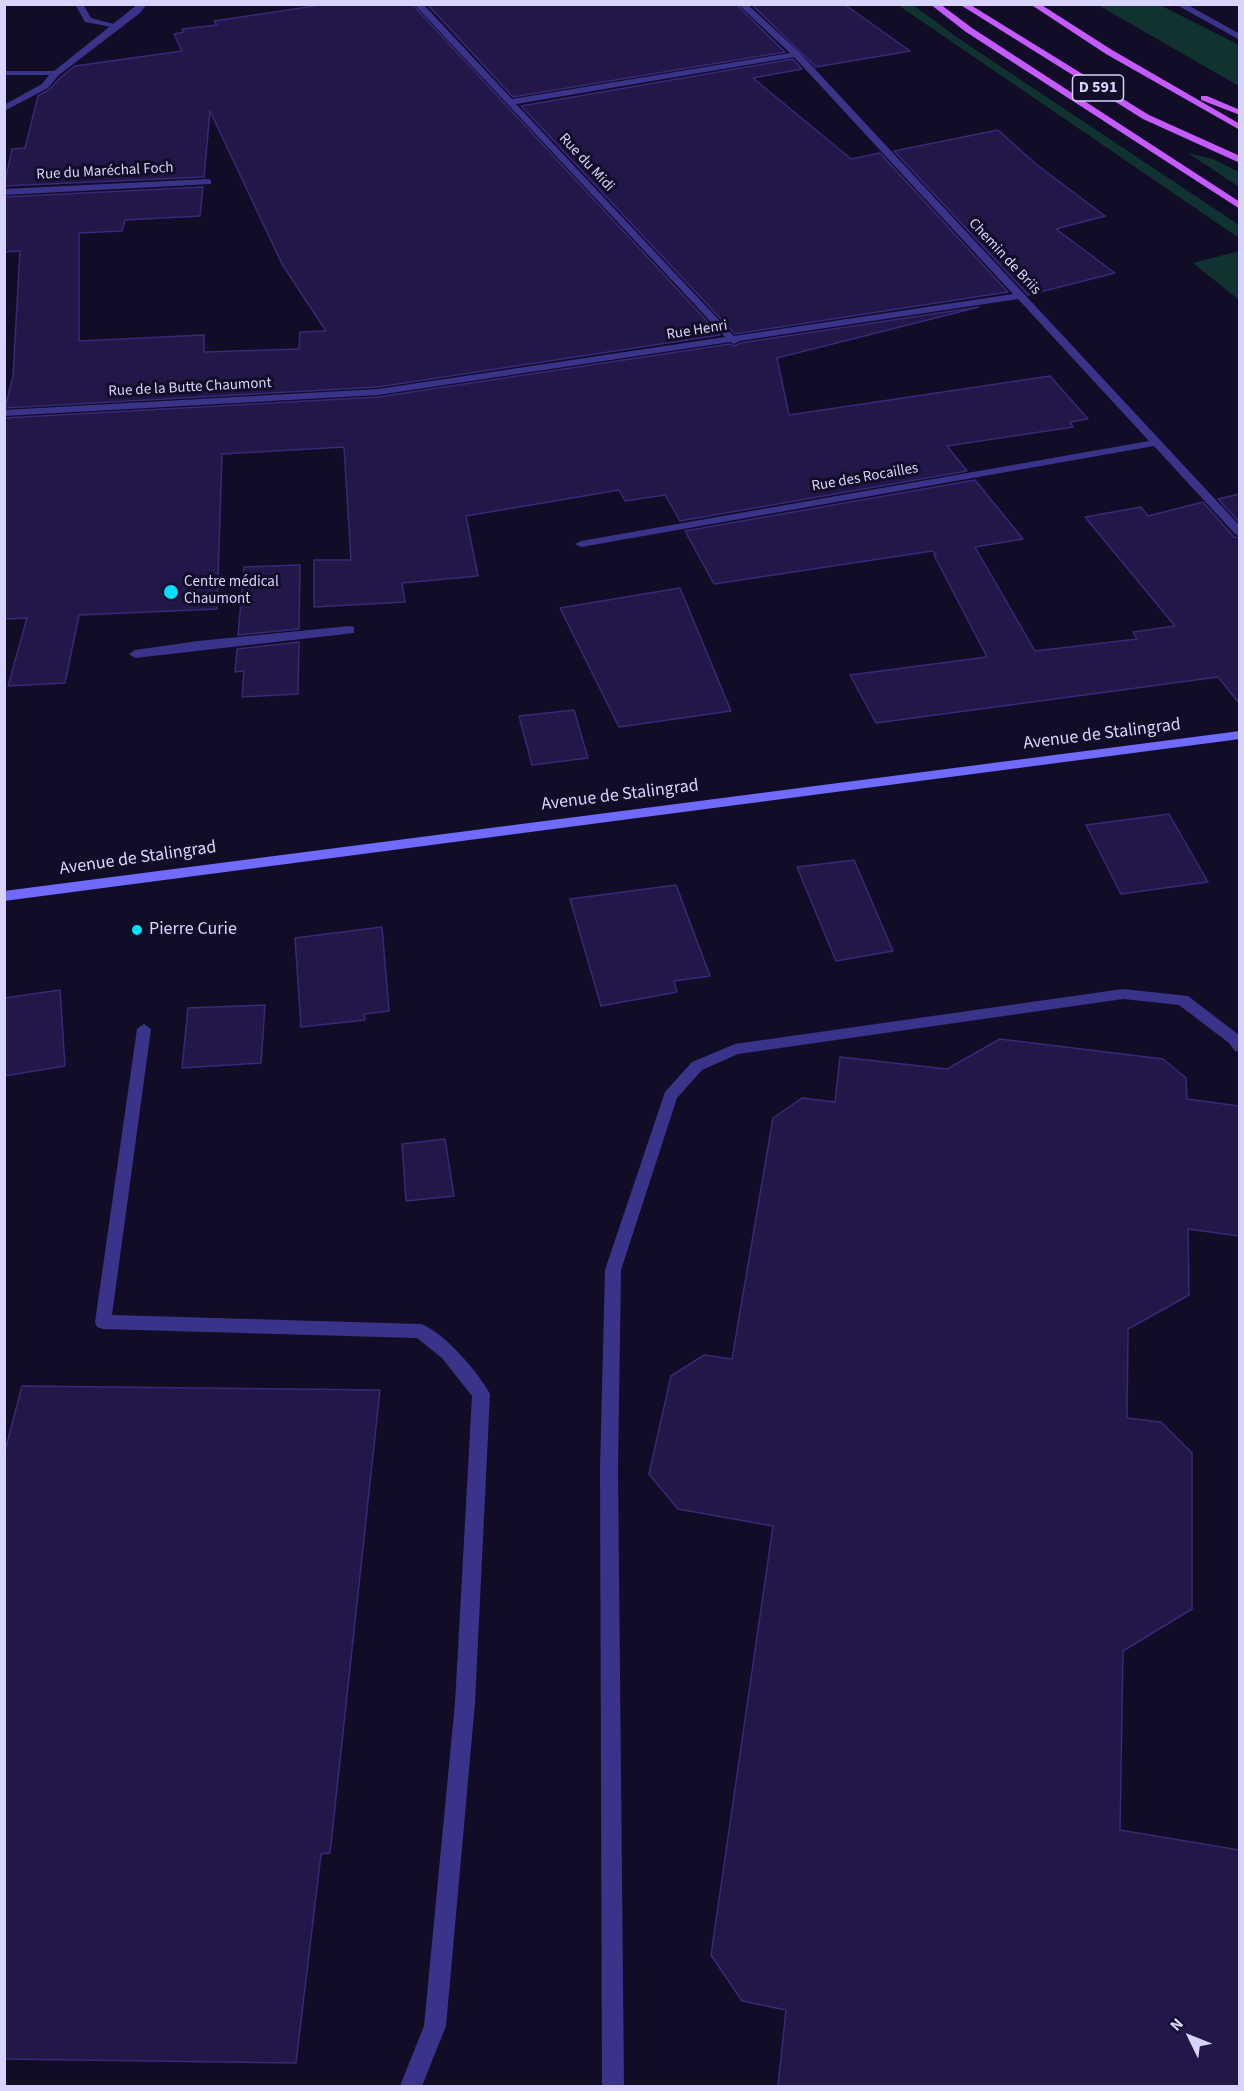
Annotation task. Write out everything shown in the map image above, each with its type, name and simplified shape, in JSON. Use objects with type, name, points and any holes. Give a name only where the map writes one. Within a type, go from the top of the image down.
[{"type":"main road","points":[[934,4],[969,30],[1239,206]]},
{"type":"main road","name":"D 591","points":[[963,4],[1146,117],[1239,160]]},
{"type":"main road","name":"D 591","points":[[1034,4],[1108,52],[1239,128]]},
{"type":"main road","points":[[1142,70],[1239,113]]},
{"type":"main road","name":"Avenue de Stalingrad","points":[[4,896],[1239,735]]},
{"type":"street","points":[[79,4],[88,20],[117,26]]},
{"type":"street","points":[[4,109],[45,86],[56,73],[143,4]]},
{"type":"street","name":"Rue du Midi","points":[[418,4],[734,340]]},
{"type":"street","name":"Chemin de Briis","points":[[742,4],[796,54],[1239,533]]},
{"type":"street","points":[[1179,4],[1239,38]]},
{"type":"street","points":[[510,102],[796,54]]},
{"type":"street","points":[[4,73],[56,73]]},
{"type":"street","name":"Rue du Maréchal Foch","points":[[4,192],[208,182]]},
{"type":"street","name":"Rue Henri","points":[[378,392],[1019,296]]},
{"type":"street","name":"Rue de la Butte Chaumont","points":[[4,413],[378,392]]},
{"type":"street","name":"Rue des Rocailles","points":[[581,543],[1155,443]]},
{"type":"street","points":[[135,654],[198,645],[350,630]]},
{"type":"street","points":[[613,2086],[609,1468],[613,1270],[670,1096],[697,1065],[735,1049],[1123,994],[1183,1000],[1234,1039],[1239,1047]]},
{"type":"street","points":[[144,1029],[103,1322],[422,1331],[448,1353],[481,1394],[465,1703],[435,2026],[411,2086]]},
{"type":"green space","points":[[898,5],[913,5],[958,38],[1239,225],[1239,238]]},
{"type":"green space","points":[[1098,5],[1160,5],[1239,45],[1239,86]]},
{"type":"green space","points":[[1188,153],[1213,159],[1239,172],[1239,187]]},
{"type":"green space","points":[[1240,251],[1239,300],[1193,263]]},
{"type":"building","points":[[328,4],[412,4],[720,335],[378,387],[5,408],[13,376],[20,251],[4,252],[4,197],[203,187],[200,216],[125,220],[122,231],[79,233],[79,341],[204,335],[204,352],[299,349],[300,332],[326,331],[282,264],[210,111],[204,177],[4,186],[12,149],[25,148],[38,96],[50,89],[75,66],[182,51],[174,34],[184,32],[182,29],[217,25],[214,21]]},
{"type":"building","points":[[427,4],[736,4],[785,52],[513,97]]},
{"type":"building","points":[[751,4],[844,4],[910,51],[816,67]]},
{"type":"building","points":[[793,59],[802,69],[753,78],[851,159],[880,153],[1008,292],[735,334],[521,106]]},
{"type":"building","points":[[998,130],[1037,165],[1105,216],[1056,229],[1115,273],[1028,295],[894,151]]},
{"type":"building","points":[[979,307],[777,358],[789,415],[1050,376],[1088,419],[1070,422],[1073,427],[947,446],[967,471],[680,521],[665,495],[625,501],[619,490],[466,516],[478,576],[402,583],[405,602],[314,607],[314,560],[351,560],[344,447],[222,454],[217,609],[79,615],[65,683],[8,686],[27,618],[4,619],[4,418],[378,397],[730,344],[735,346],[740,343]]},
{"type":"building","points":[[975,480],[1023,539],[975,547],[1035,651],[1137,639],[1133,632],[1175,626],[1085,517],[1141,507],[1148,516],[1203,502],[1234,537],[1239,538],[1239,703],[1218,677],[876,723],[850,675],[987,657],[934,555],[936,554],[932,551],[714,584],[685,531]]},
{"type":"building","points":[[1239,494],[1239,522],[1218,499]]},
{"type":"building","points":[[300,565],[299,629],[238,635],[244,567]]},
{"type":"building","points":[[680,588],[731,711],[619,727],[560,608]]},
{"type":"building","points":[[299,642],[298,694],[242,697],[244,671],[235,672],[237,649]]},
{"type":"building","points":[[574,710],[588,758],[532,765],[519,716]]},
{"type":"building","points":[[1169,814],[1208,882],[1121,894],[1086,825]]},
{"type":"building","points":[[854,860],[893,951],[836,961],[797,867]]},
{"type":"building","points":[[676,885],[710,976],[674,981],[677,992],[601,1006],[570,899]]},
{"type":"building","points":[[382,927],[389,1011],[364,1014],[365,1020],[301,1027],[295,938]]},
{"type":"building","points":[[60,990],[65,1066],[4,1076],[4,998]]},
{"type":"building","points":[[265,1005],[261,1063],[182,1068],[188,1008]]},
{"type":"building","points":[[1000,1039],[1163,1059],[1186,1078],[1187,1099],[1239,1106],[1239,1236],[1188,1229],[1189,1295],[1128,1329],[1127,1418],[1161,1422],[1192,1453],[1192,1609],[1123,1651],[1120,1830],[1239,1850],[1239,2086],[778,2086],[786,2010],[742,2001],[711,1955],[773,1526],[678,1509],[649,1474],[671,1376],[704,1355],[732,1359],[773,1118],[802,1098],[835,1102],[840,1057],[947,1069]]},
{"type":"building","points":[[445,1139],[454,1196],[406,1201],[402,1144]]},
{"type":"building","points":[[22,1386],[380,1390],[330,1853],[321,1854],[296,2063],[4,2059],[4,1455]]},
{"type":"place","name":"Centre médical Chaumont","points":[[171,592]]},
{"type":"place","name":"Pierre Curie","points":[[137,930]]}]
